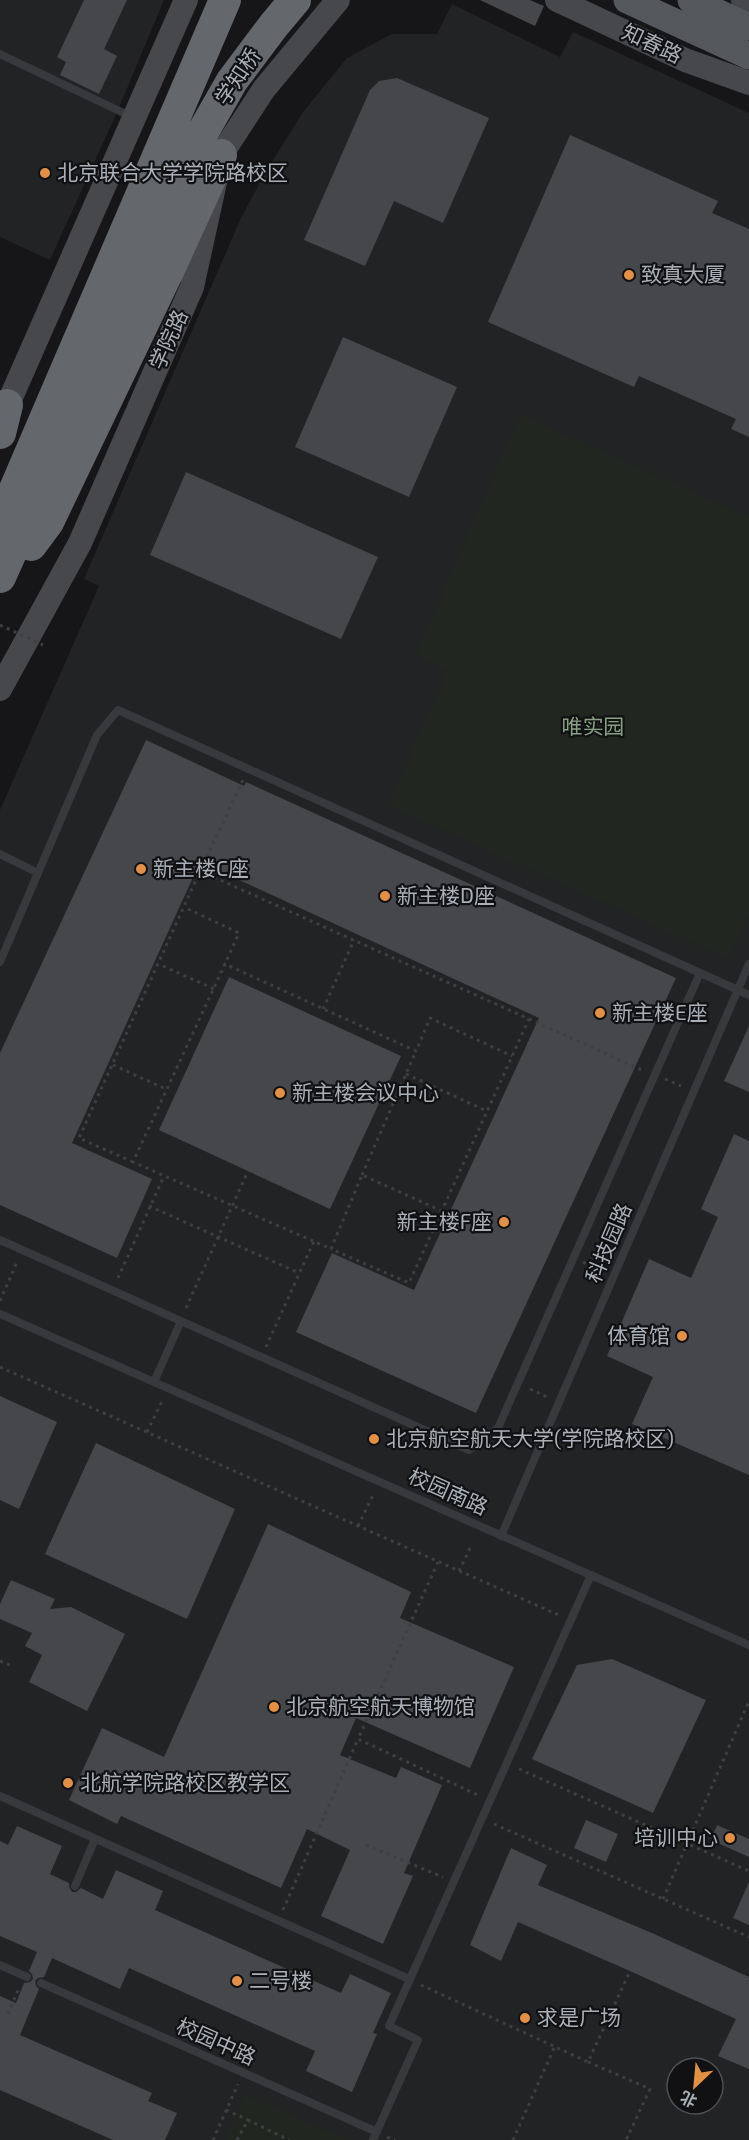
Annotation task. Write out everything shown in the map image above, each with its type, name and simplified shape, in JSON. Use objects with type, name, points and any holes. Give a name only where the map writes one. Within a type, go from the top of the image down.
[{"type":"highway","name":"学知桥","points":[[175,152],[225,0]]},
{"type":"highway","name":"学知桥","points":[[175,152],[295,0]]},
{"type":"highway","points":[[0,524],[175,152]]},
{"type":"highway","points":[[0,577],[175,152]]},
{"type":"highway","points":[[0,587],[48,522],[221,155]]},
{"type":"main road","name":"知春路","points":[[627,0],[749,56]]},
{"type":"main road","points":[[691,0],[749,27]]},
{"type":"street","points":[[2,420],[186,0]]},
{"type":"street","name":"知春路","points":[[557,0],[685,60],[749,83]]},
{"type":"street","points":[[743,0],[749,3]]},
{"type":"street","name":"学院路","points":[[0,689],[80,543],[192,287],[221,155],[264,89],[333,1]]},
{"type":"lane","points":[[0,54],[134,118]]},
{"type":"lane","points":[[0,962],[97,735],[118,710],[749,995]]},
{"type":"lane","points":[[0,854],[38,873]]},
{"type":"lane","name":"科技园路","points":[[501,1536],[749,964]]},
{"type":"lane","points":[[0,1240],[469,1450],[498,1428],[700,973]]},
{"type":"lane","name":"校园南路","points":[[0,1314],[749,1645]]},
{"type":"lane","points":[[154,1382],[181,1321]]},
{"type":"lane","points":[[375,2136],[418,2040],[389,2026],[591,1575]]},
{"type":"lane","points":[[0,1796],[409,1979]]},
{"type":"lane","points":[[75,1886],[96,1839]]},
{"type":"lane","points":[[0,1965],[26,1976]]},
{"type":"lane","name":"校园中路","points":[[41,1983],[375,2136]]},
{"type":"path","points":[[0,626],[43,645]]},
{"type":"path","points":[[248,769],[79,1138],[409,1283],[529,1019]]},
{"type":"path","points":[[200,871],[693,1091]]},
{"type":"path","points":[[133,1162],[239,933],[188,909]]},
{"type":"path","points":[[323,1009],[354,940]]},
{"type":"path","points":[[225,964],[416,1051]]},
{"type":"path","points":[[163,966],[214,989]]},
{"type":"path","points":[[331,1249],[430,1018],[512,1056]]},
{"type":"path","points":[[112,1065],[166,1089]]},
{"type":"path","points":[[406,1074],[487,1110]]},
{"type":"path","points":[[188,1305],[248,1171]]},
{"type":"path","points":[[362,1175],[441,1211]]},
{"type":"path","points":[[113,1291],[164,1176]]},
{"type":"path","points":[[149,1206],[299,1273]]},
{"type":"path","points":[[261,1357],[314,1240]]},
{"type":"path","points":[[0,1301],[22,1250]]},
{"type":"path","points":[[574,1257],[614,1277]]},
{"type":"path","points":[[0,1367],[570,1620]]},
{"type":"path","points":[[518,1383],[559,1403]]},
{"type":"path","points":[[147,1432],[168,1389]]},
{"type":"path","points":[[358,1526],[379,1482]]},
{"type":"path","points":[[459,1571],[472,1544]]},
{"type":"path","points":[[278,1921],[438,1562]]},
{"type":"path","points":[[0,1661],[12,1666]]},
{"type":"path","points":[[663,1899],[749,1701]]},
{"type":"path","points":[[358,1739],[490,1800]]},
{"type":"path","points":[[506,1763],[749,1871]]},
{"type":"path","points":[[482,1818],[749,1937]]},
{"type":"path","points":[[366,1845],[453,1881]]},
{"type":"path","points":[[588,2062],[630,1971]]},
{"type":"path","points":[[8,2014],[26,1976]]},
{"type":"path","points":[[409,1979],[650,2090],[626,2140]]},
{"type":"path","points":[[513,2140],[555,2046]]},
{"type":"path","points":[[213,2140],[243,2074]]},
{"type":"path","points":[[226,2110],[289,2140]]},
{"type":"path","points":[[237,2140],[248,2120]]},
{"type":"shaded area","name":"北京联合大学学院路校区","points":[[0,0],[164,0],[118,110],[50,260],[0,237]]},
{"type":"shaded area","name":"北京航空航天大学(学院路校区)","points":[[452,4],[560,57],[573,32],[749,113],[749,2140],[0,2140],[0,810],[99,586],[84,579],[241,218],[265,173],[303,112],[347,58],[392,34],[437,34]]},
{"type":"green space","name":"唯实园","points":[[520,415],[749,517],[749,915],[729,959],[388,805],[448,669],[416,655]]},
{"type":"green space","points":[[245,2095],[347,2140],[225,2140]]},
{"type":"building","points":[[84,0],[127,0],[104,49],[117,56],[99,94],[60,75],[66,62],[57,57]]},
{"type":"building","points":[[480,0],[530,0],[544,6],[535,26]]},
{"type":"building","points":[[397,78],[489,118],[443,223],[394,201],[365,266],[304,240],[370,90],[379,81]]},
{"type":"building","name":"致真大厦","points":[[570,135],[718,201],[712,213],[749,229],[749,437],[731,429],[736,419],[639,376],[634,387],[488,322]]},
{"type":"building","points":[[343,337],[457,387],[409,497],[295,447]]},
{"type":"building","points":[[186,472],[378,557],[341,639],[150,555]]},
{"type":"building","points":[[146,740],[244,786],[246,782],[676,978],[476,1413],[296,1332],[332,1253],[414,1290],[539,1018],[200,862],[72,1143],[152,1179],[117,1258],[0,1205],[0,1053]]},
{"type":"building","name":"新主楼会议中心","points":[[229,977],[401,1056],[330,1209],[159,1130]]},
{"type":"building","points":[[749,1026],[749,1092],[724,1081]]},
{"type":"building","name":"体育馆","points":[[734,1134],[749,1141],[749,1475],[632,1424],[653,1377],[607,1356],[649,1259],[691,1278],[718,1217],[701,1209]]},
{"type":"building","points":[[0,1396],[57,1422],[19,1509],[0,1500]]},
{"type":"building","points":[[96,1443],[235,1509],[187,1619],[45,1554]]},
{"type":"building","name":"北京航空航天博物馆","points":[[268,1524],[411,1592],[400,1618],[514,1667],[470,1768],[356,1718],[340,1755],[396,1778],[401,1767],[442,1785],[404,1873],[413,1876],[383,1944],[321,1916],[350,1850],[307,1829],[281,1888],[121,1816],[117,1824],[69,1800],[102,1728],[164,1757]]},
{"type":"building","points":[[11,1580],[55,1599],[50,1609],[71,1607],[125,1634],[87,1711],[29,1682],[42,1655],[25,1646],[32,1633],[0,1619],[0,1604]]},
{"type":"building","points":[[612,1659],[706,1700],[653,1813],[532,1759],[577,1665]]},
{"type":"building","points":[[586,1820],[618,1834],[606,1862],[574,1848]]},
{"type":"building","name":"培训中心","points":[[717,1825],[749,1839],[749,1857],[711,1840]]},
{"type":"building","points":[[17,1826],[62,1846],[50,1874],[69,1883],[72,1892],[81,1888],[103,1899],[116,1870],[163,1891],[155,1910],[341,1993],[350,1974],[391,1993],[373,2033],[377,2034],[352,2092],[306,2071],[315,2051],[129,1968],[120,1989],[52,1958],[44,1977],[35,1981],[39,1989],[20,2035],[152,2093],[148,2101],[177,2113],[165,2140],[113,2140],[0,2090],[0,1996],[16,2003],[24,1983],[33,1979],[29,1971],[37,1952],[0,1936],[0,1841],[8,1845]]},
{"type":"building","points":[[511,1848],[547,1865],[538,1885],[749,1977],[749,2069],[725,2059],[725,2056],[718,2056],[736,2019],[630,1971],[518,1922],[501,1961],[470,1945]]},
{"type":"building","points":[[749,1882],[749,1925],[733,1918]]},
{"type":"place","name":"北京联合大学学院路校区","points":[[45,173]]},
{"type":"place","name":"致真大厦","points":[[629,275]]},
{"type":"place","name":"新主楼C座","points":[[141,869]]},
{"type":"place","name":"新主楼D座","points":[[385,896]]},
{"type":"place","name":"新主楼E座","points":[[600,1013]]},
{"type":"place","name":"新主楼会议中心","points":[[280,1093]]},
{"type":"place","name":"新主楼F座","points":[[504,1222]]},
{"type":"place","name":"体育馆","points":[[682,1336]]},
{"type":"place","name":"北京航空航天大学(学院路校区)","points":[[374,1439]]},
{"type":"place","name":"北京航空航天博物馆","points":[[274,1707]]},
{"type":"place","name":"北航学院路校区教学区","points":[[68,1783]]},
{"type":"place","name":"培训中心","points":[[730,1838]]},
{"type":"place","name":"二号楼","points":[[237,1981]]},
{"type":"place","name":"求是广场","points":[[525,2018]]}]
